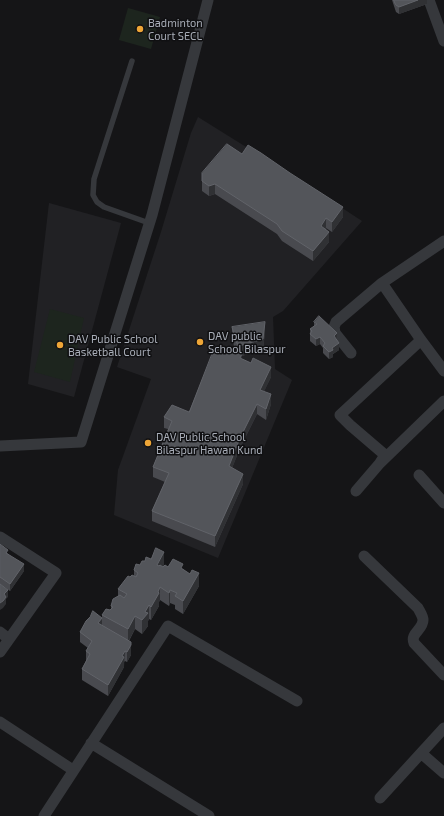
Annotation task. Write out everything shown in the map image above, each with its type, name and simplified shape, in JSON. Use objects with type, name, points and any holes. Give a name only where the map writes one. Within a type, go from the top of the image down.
[{"type":"street","points":[[1,448],[81,442],[149,223],[208,0]]},
{"type":"street","points":[[430,0],[444,41]]},
{"type":"street","points":[[351,353],[335,333],[334,327],[336,322],[382,283],[444,241]]},
{"type":"street","points":[[382,283],[444,371]]},
{"type":"street","points":[[380,463],[385,455],[340,415],[421,340]]},
{"type":"street","points":[[356,491],[380,463],[444,402]]},
{"type":"street","points":[[419,475],[444,503]]},
{"type":"street","points":[[0,537],[56,573],[5,635],[0,652]]},
{"type":"street","points":[[364,556],[418,608],[424,621],[413,636],[412,640],[444,675]]},
{"type":"street","points":[[44,816],[168,626],[297,701]]},
{"type":"street","points":[[0,722],[73,770]]},
{"type":"street","points":[[380,798],[444,728]]},
{"type":"street","points":[[91,743],[209,816]]},
{"type":"street","points":[[421,753],[444,773]]},
{"type":"lane","points":[[132,61],[94,179],[93,195],[97,202],[104,207],[149,223]]},
{"type":"shaded area","name":"Badminton Court SECL","points":[[128,8],[160,17],[151,49],[119,40]]},
{"type":"shaded area","name":"DAV public School Bilaspur","points":[[198,117],[362,221],[283,311],[273,317],[275,369],[292,380],[218,558],[114,515],[118,470],[151,379],[117,367],[161,232],[191,133]]},
{"type":"shaded area","points":[[49,203],[121,223],[74,397],[28,384]]},
{"type":"shaded area","name":"DAV Public School Basketball Court","points":[[50,309],[84,318],[70,382],[34,372]]},
{"type":"building","points":[[394,0],[418,0],[399,7],[396,5]]},
{"type":"building","points":[[227,144],[242,154],[248,145],[343,207],[332,222],[326,218],[321,226],[329,232],[313,251],[282,231],[277,224],[215,184],[209,186],[202,181],[202,173]]},
{"type":"building","points":[[319,316],[337,333],[334,336],[339,343],[329,352],[323,346],[325,343],[320,337],[316,339],[310,334],[312,331],[310,329],[317,324],[314,322]]},
{"type":"building","points":[[265,322],[263,339],[239,346],[236,342],[232,327]]},
{"type":"building","points":[[215,347],[227,352],[229,347],[242,354],[240,358],[251,363],[253,358],[271,367],[260,390],[271,394],[266,409],[257,404],[240,438],[229,466],[243,474],[215,536],[152,511],[169,473],[153,467],[172,421],[164,417],[172,405],[189,412]]},
{"type":"building","points":[[0,544],[8,550],[6,553],[24,564],[10,584],[0,577]]},
{"type":"building","points":[[156,548],[164,552],[157,565],[163,567],[165,565],[168,567],[173,559],[183,564],[181,568],[190,574],[192,570],[199,573],[183,601],[175,596],[177,593],[170,590],[169,593],[160,587],[159,593],[151,607],[149,605],[145,612],[148,613],[142,620],[135,616],[128,629],[102,615],[106,609],[110,610],[113,607],[111,606],[113,599],[120,595],[124,598],[127,594],[118,589],[128,576],[130,577],[132,575],[136,577],[138,573],[134,570],[136,564],[140,565],[142,561],[145,561],[146,557],[151,559]]},
{"type":"building","points":[[0,584],[8,590],[4,594],[6,597],[0,603]]},
{"type":"building","points":[[93,611],[102,618],[98,623],[131,642],[131,645],[127,652],[125,651],[122,656],[124,657],[108,685],[82,669],[90,654],[86,651],[92,641],[80,632]]},
{"type":"place","name":"Badminton Court SECL","points":[[140,29]]},
{"type":"place","name":"DAV public School Bilaspur","points":[[200,342]]},
{"type":"place","name":"DAV Public School Basketball Court","points":[[60,345]]},
{"type":"place","name":"DAV Public School Bilaspur Hawan Kund","points":[[148,443]]}]
